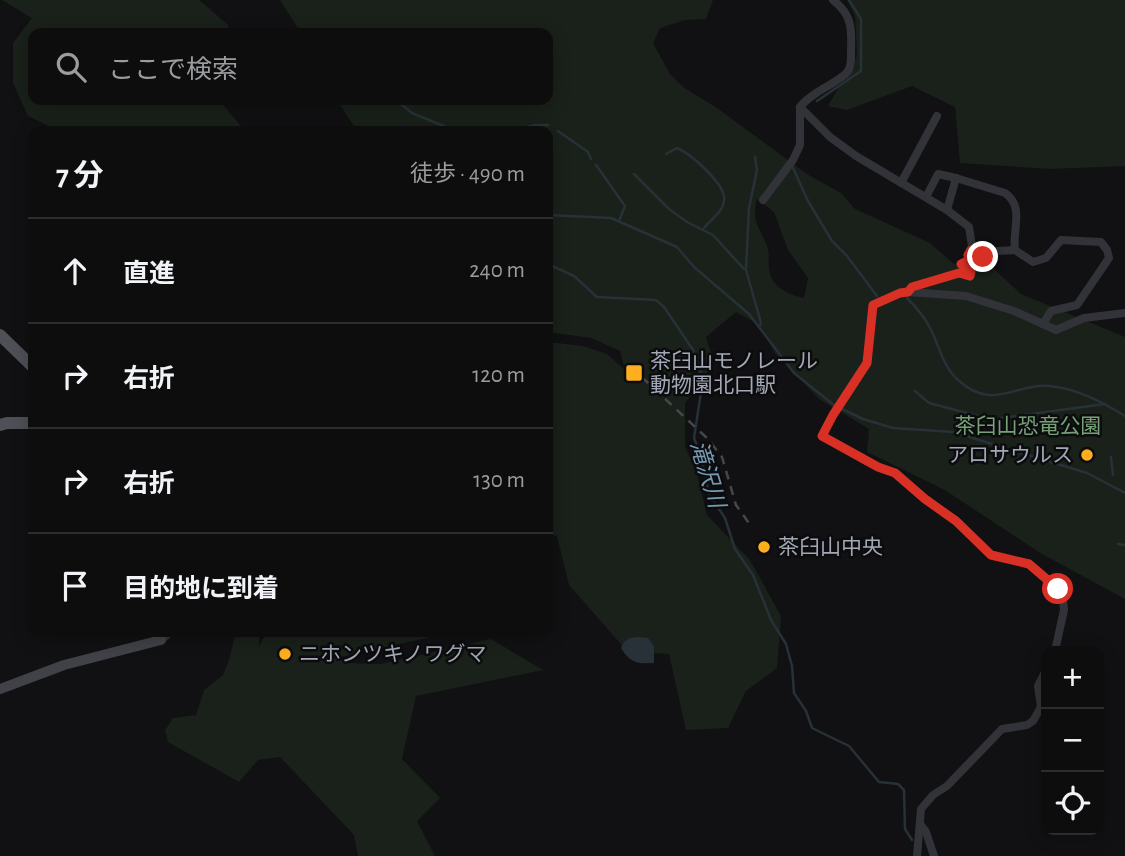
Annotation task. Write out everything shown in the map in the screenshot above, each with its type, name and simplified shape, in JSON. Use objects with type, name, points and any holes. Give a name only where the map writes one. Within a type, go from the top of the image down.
[{"type":"main road","points":[[0,335],[28,362]]},
{"type":"main road","points":[[0,425],[28,424]]},
{"type":"street","points":[[763,200],[793,160],[800,145],[800,107],[815,93],[848,72],[853,34],[850,20],[842,7],[833,0]]},
{"type":"street","points":[[800,107],[830,137],[970,227],[973,240],[968,255],[971,259],[961,264],[971,272],[970,276],[959,273],[912,287],[908,292]]},
{"type":"street","points":[[901,183],[937,116]]},
{"type":"street","points":[[926,197],[938,174],[1004,192],[1016,205],[1015,250]]},
{"type":"street","points":[[947,210],[956,178]]},
{"type":"street","points":[[971,250],[983,257],[998,251],[1015,250],[1033,262],[1046,258],[1062,240],[1101,242],[1109,258],[1077,306],[1051,311],[1043,324]]},
{"type":"street","points":[[1056,646],[1063,599],[1049,580],[1029,564],[991,555],[956,521],[895,473],[878,467],[822,436],[867,363],[873,305],[900,293],[976,298],[1056,330],[1084,318],[1125,313]]},
{"type":"street","points":[[0,689],[64,665],[154,637]]},
{"type":"street","points":[[917,856],[921,809],[926,801],[947,786],[995,734],[1002,729],[1027,725],[1033,721],[1041,707],[1038,686],[1041,680]]},
{"type":"street","points":[[919,822],[926,832],[934,856]]},
{"type":"green space","points":[[2,0],[199,0],[229,28],[28,28],[28,105],[223,105],[241,126],[49,126],[28,116],[13,83],[13,43],[32,18]]},
{"type":"green space","name":"茶臼山恐竜公園","points":[[280,0],[713,0],[706,19],[685,20],[660,28],[653,43],[670,74],[683,87],[717,108],[807,174],[841,193],[855,209],[930,243],[954,264],[993,268],[1021,294],[1125,337],[1125,599],[1042,554],[943,489],[867,452],[869,429],[819,399],[775,353],[759,325],[736,312],[706,337],[712,367],[685,403],[685,447],[696,470],[707,515],[750,560],[781,616],[777,668],[746,691],[728,728],[686,730],[669,654],[627,651],[569,585],[557,536],[553,535],[553,343],[583,346],[607,354],[625,370],[620,351],[591,338],[553,333],[553,126],[354,126],[340,105],[553,105],[553,28],[298,28]],"holes":[[[757,199],[774,212],[788,250],[808,278],[804,298],[781,289],[770,274],[768,249],[755,219]]]},
{"type":"green space","points":[[847,0],[1125,0],[1125,166],[1050,169],[960,163],[955,107],[912,86],[847,110],[828,106],[857,56],[855,15]]},
{"type":"green space","points":[[235,637],[259,637],[259,646],[264,637],[428,637],[341,657],[346,663],[381,664],[491,639],[543,670],[416,696],[402,759],[440,798],[417,821],[435,856],[358,856],[354,835],[280,757],[258,760],[239,782],[168,742],[165,730],[173,718],[196,715],[204,690],[223,675]]},
{"type":"shaded area","points":[[648,638],[654,646],[654,663],[634,661],[621,648],[627,640]]},
{"type":"waterway","points":[[817,101],[861,71],[861,19],[849,0]]},
{"type":"waterway","points":[[402,105],[412,113],[444,126]]},
{"type":"waterway","points":[[531,126],[548,125]]},
{"type":"waterway","points":[[558,131],[588,152],[591,159]]},
{"type":"waterway","points":[[666,154],[677,148],[683,151],[699,163],[720,187],[723,205],[704,228]]},
{"type":"waterway","points":[[755,157],[757,170],[749,208],[746,270],[761,323],[759,327]]},
{"type":"waterway","points":[[596,165],[625,206],[619,221]]},
{"type":"waterway","points":[[793,168],[808,201],[832,241],[847,256],[877,296]]},
{"type":"waterway","points":[[634,174],[669,209],[713,235],[744,269]]},
{"type":"waterway","points":[[553,215],[611,218],[677,247],[694,267],[749,314],[794,373],[835,406]]},
{"type":"waterway","name":"滝沢川","points":[[553,266],[574,276],[597,297],[656,300],[664,307],[693,350],[703,379],[694,438],[709,494],[725,518],[735,549],[753,575],[771,620],[786,644],[792,666],[794,693],[806,711],[812,728],[849,746],[879,782],[898,784],[904,790],[905,829],[912,840]]},
{"type":"waterway","points":[[907,298],[928,324],[953,375],[971,389],[993,395],[1050,386],[1089,397],[1125,416]]},
{"type":"waterway","points":[[915,391],[929,403],[982,417]]},
{"type":"waterway","points":[[1001,418],[1105,404]]},
{"type":"waterway","points":[[842,409],[893,428],[953,432],[1087,473],[1125,493]]},
{"type":"waterway","points":[[1111,457],[1113,475]]},
{"type":"waterway","points":[[1118,544],[1125,545]]},
{"type":"railway","points":[[630,366],[708,439],[722,457],[736,505],[751,526]]},
{"type":"place","name":"茶臼山モノレール 動物園北口駅","points":[[634,373]]},
{"type":"place","name":"アロサウルス","points":[[1087,455]]},
{"type":"place","name":"茶臼山中央","points":[[764,547]]},
{"type":"place","name":"ニホンツキノワグマ","points":[[285,654]]},
{"type":"route","points":[[983,257],[971,250],[968,255],[971,259],[961,264],[971,272],[970,276],[959,273],[912,287],[908,292],[873,305],[867,363],[822,436],[878,467],[895,473],[956,521],[991,555],[1029,564],[1058,589]]}]
